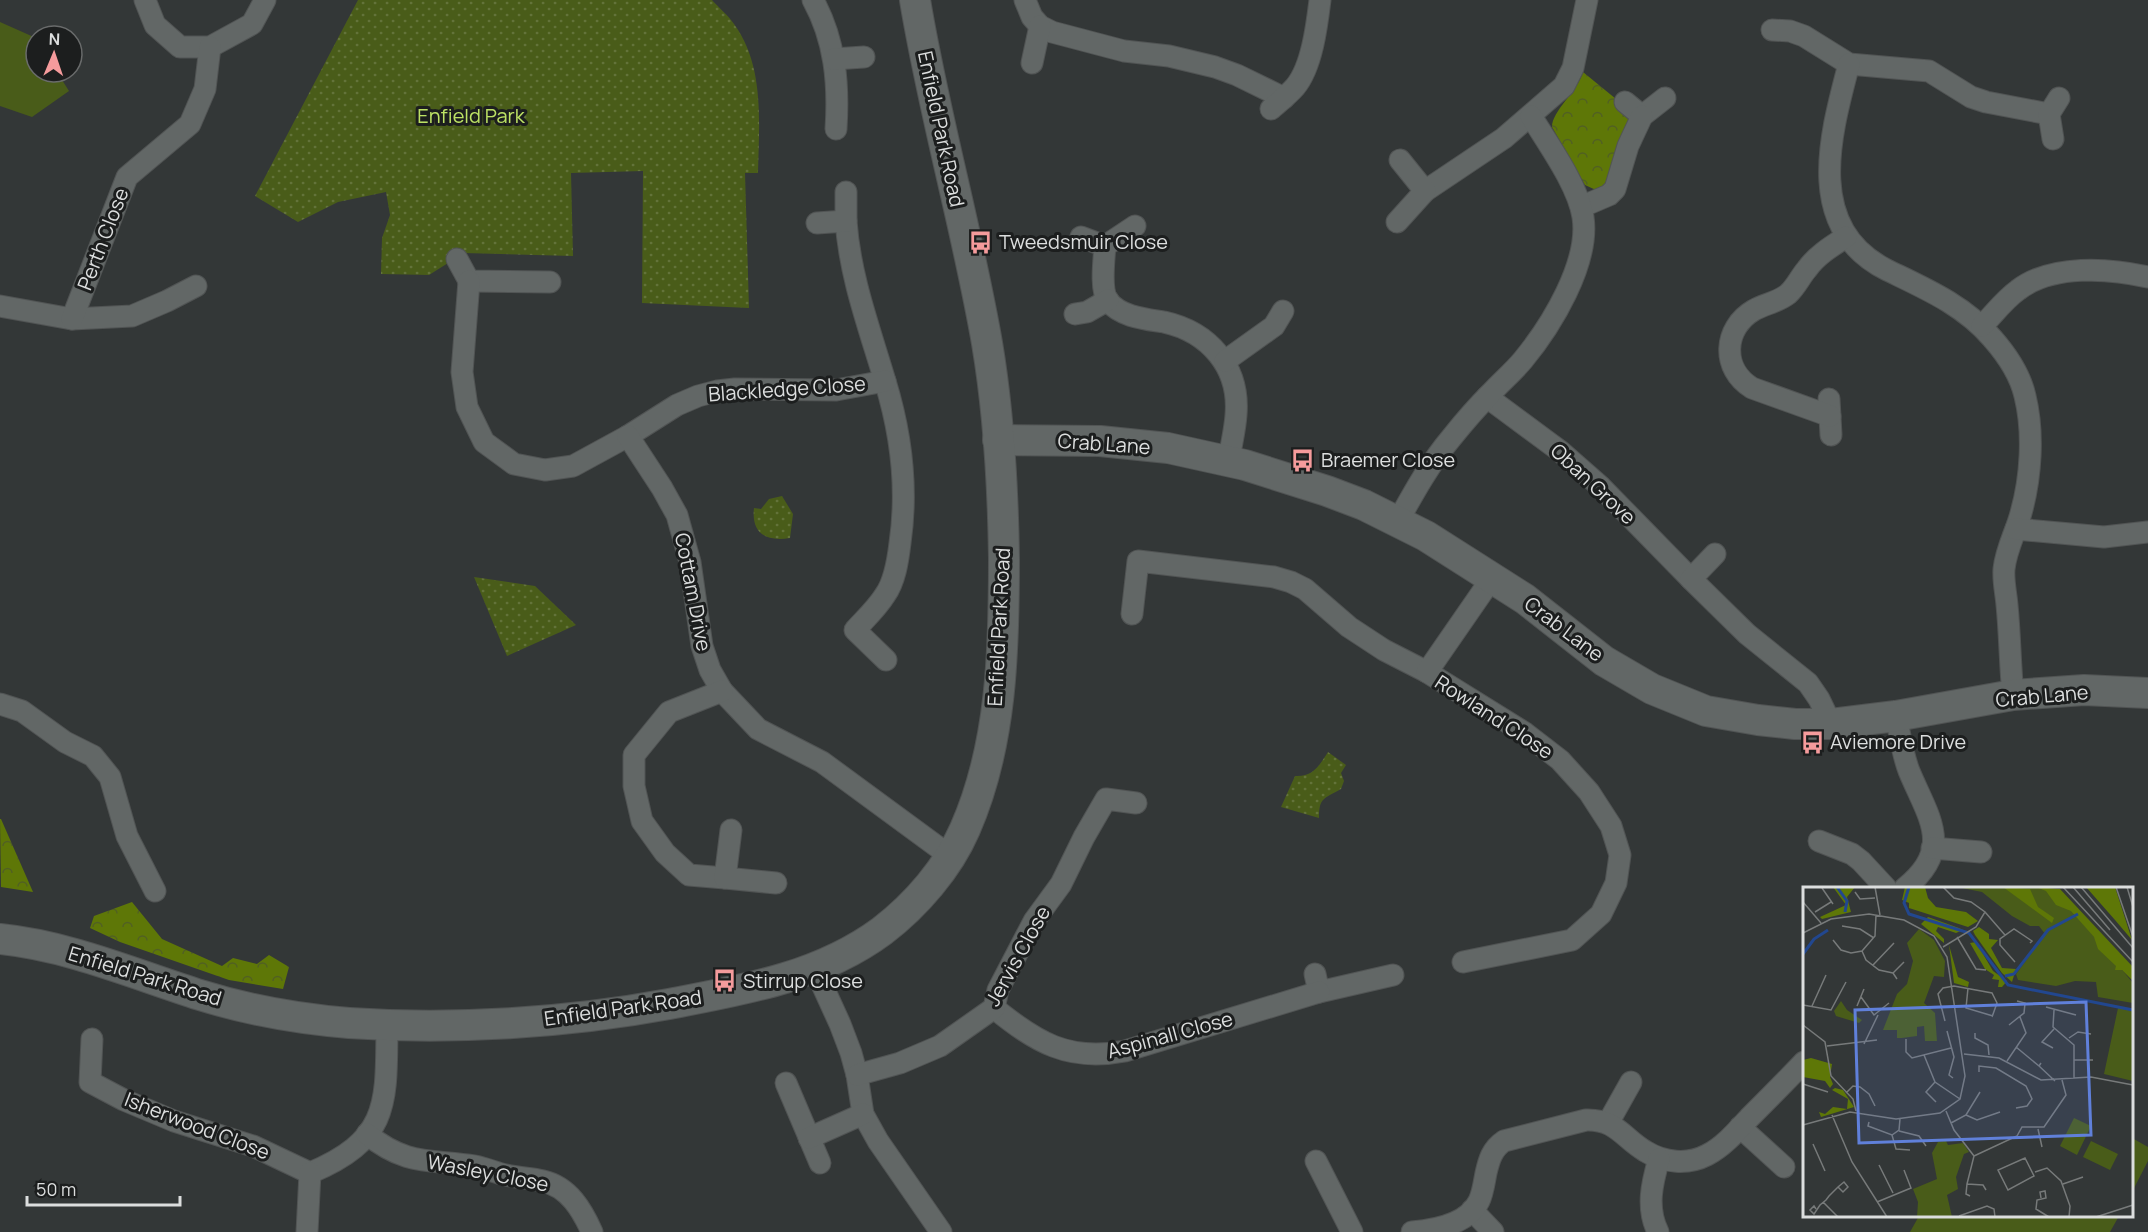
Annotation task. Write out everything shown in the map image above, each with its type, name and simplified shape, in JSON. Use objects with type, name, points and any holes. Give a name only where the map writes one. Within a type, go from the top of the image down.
[{"type":"street","points":[[145,0],[155,25],[180,47],[210,47],[252,24],[265,0]]},
{"type":"street","points":[[813,0],[827,32],[834,59],[838,93],[836,129]]},
{"type":"street","name":"Enfield Park Road","points":[[0,939],[42,945],[76,954],[206,997],[260,1011],[336,1022],[387,1025],[505,1023],[631,1011],[729,993],[789,977],[853,949],[883,930],[905,911],[927,887],[963,834],[983,782],[1000,687],[1004,584],[1002,495],[994,392],[981,314],[925,59],[915,0]]},
{"type":"street","points":[[1025,0],[1032,17],[1040,26],[1065,37],[1124,51],[1169,56],[1215,67],[1237,75],[1277,104],[1296,86],[1303,74],[1315,31],[1320,0]]},
{"type":"street","points":[[1397,222],[1425,191],[1504,138],[1557,94],[1570,77],[1587,0]]},
{"type":"street","points":[[1032,63],[1040,26]]},
{"type":"street","points":[[1772,30],[1790,31],[1804,36],[1849,64],[1929,70],[1971,97],[1986,102],[2054,106],[2053,139]]},
{"type":"street","name":"Perth Close","points":[[72,319],[127,177],[190,124],[205,90],[210,47]]},
{"type":"street","points":[[834,59],[864,57]]},
{"type":"street","points":[[1849,64],[1836,113],[1830,154],[1833,209],[1846,237],[1869,260],[1927,289],[1966,313],[1982,326],[2011,362],[2020,379],[2025,397],[2030,442],[2025,497],[2003,572],[2008,607],[2013,695]]},
{"type":"street","points":[[1581,207],[1609,195],[1615,189],[1628,146],[1642,116],[1665,98]]},
{"type":"street","points":[[1625,102],[1642,116]]},
{"type":"street","points":[[1398,521],[1440,451],[1521,362],[1541,336],[1578,263],[1584,230],[1581,207],[1570,183],[1531,116]]},
{"type":"street","points":[[1400,160],[1425,191]]},
{"type":"street","name":"Blackledge Close","points":[[846,192],[846,221],[851,266],[863,313],[885,381],[899,438],[903,466],[903,526],[892,580],[886,595],[855,630],[886,660]]},
{"type":"street","points":[[817,224],[846,221]]},
{"type":"street","points":[[1105,246],[1136,226]]},
{"type":"street","points":[[1081,237],[1105,246]]},
{"type":"street","points":[[1830,417],[1752,388],[1743,382],[1731,363],[1729,352],[1735,328],[1744,318],[1755,309],[1787,294],[1814,260],[1846,237]]},
{"type":"street","points":[[1105,246],[1104,287],[1108,300],[1122,311],[1139,318],[1166,323],[1199,336],[1225,361],[1232,377],[1237,414],[1229,460]]},
{"type":"street","points":[[457,259],[469,280],[550,282]]},
{"type":"street","points":[[1982,326],[2006,299],[2020,288],[2048,276],[2109,271],[2148,277]]},
{"type":"street","name":"Blackledge Close","points":[[469,280],[462,372],[466,407],[484,442],[514,464],[545,470],[573,466],[628,436],[677,405],[717,391],[735,389],[836,390],[885,381]]},
{"type":"street","name":"Perth Close","points":[[0,306],[72,319],[132,316],[196,286]]},
{"type":"street","points":[[1075,314],[1096,308],[1108,300]]},
{"type":"street","points":[[1225,361],[1274,326],[1283,311]]},
{"type":"street","name":"Oban Grove","points":[[1487,397],[1568,458],[1601,487],[1747,634],[1808,683],[1831,724]]},
{"type":"street","name":"Cottam Drive","points":[[628,436],[677,515],[690,562],[702,646],[710,670],[722,691],[758,729],[822,762],[950,855]]},
{"type":"street","name":"Crab Lane","points":[[998,440],[1100,441],[1168,448],[1229,460],[1327,491],[1398,521],[1454,552],[1525,599],[1604,661],[1653,689],[1706,711],[1758,720],[1831,724],[1896,716],[2013,695],[2084,690],[2148,693]]},
{"type":"street","points":[[2016,529],[2104,537],[2148,532]]},
{"type":"street","points":[[1691,579],[1715,554]]},
{"type":"street","name":"Rowland Close","points":[[1132,614],[1138,561],[1274,577],[1291,582],[1305,590],[1349,627],[1525,733],[1560,760],[1588,792],[1611,826],[1620,855],[1616,883],[1601,914],[1572,940],[1463,962]]},
{"type":"street","name":"Rowland Close","points":[[1427,672],[1492,578]]},
{"type":"street","points":[[722,691],[669,712],[634,755],[634,786],[642,821],[665,853],[689,875],[776,883]]},
{"type":"street","points":[[0,704],[22,711],[65,742],[93,756],[110,777],[127,836],[155,891]]},
{"type":"street","points":[[1896,716],[1909,770],[1929,813],[1934,838],[1930,857],[1921,873],[1906,887]]},
{"type":"street","name":"Jervis Close","points":[[857,1075],[900,1063],[940,1046],[994,1008],[998,990],[1034,921],[1061,884],[1106,798],[1136,803]]},
{"type":"street","points":[[725,878],[731,830]]},
{"type":"street","points":[[1819,841],[1852,854],[1885,887]]},
{"type":"street","points":[[1932,848],[1982,852]]},
{"type":"street","points":[[814,968],[840,1024],[857,1075],[863,1114],[878,1141],[941,1232]]},
{"type":"street","name":"Aspinall Close","points":[[994,1008],[1023,1031],[1045,1044],[1080,1053],[1104,1054],[1125,1051],[1317,983],[1393,975]]},
{"type":"street","points":[[307,1232],[310,1173],[344,1156],[367,1134],[379,1116],[385,1097],[387,1025]]},
{"type":"street","name":"Isherwood Close","points":[[92,1039],[90,1082],[124,1100],[174,1121],[271,1153],[310,1173]]},
{"type":"street","points":[[1412,1232],[1445,1226],[1472,1210],[1482,1193],[1489,1159],[1497,1146],[1504,1141],[1586,1120],[1598,1120],[1618,1129],[1635,1144],[1659,1159],[1672,1161],[1697,1159],[1718,1148],[1803,1063]]},
{"type":"street","points":[[1608,1123],[1631,1082]]},
{"type":"street","points":[[786,1083],[820,1163]]},
{"type":"street","points":[[809,1138],[863,1114]]},
{"type":"street","points":[[1740,1127],[1784,1167]]},
{"type":"street","name":"Wasley Close","points":[[367,1134],[388,1149],[414,1159],[476,1166],[505,1175],[535,1179],[555,1185],[577,1203],[592,1232]]},
{"type":"street","points":[[1658,1232],[1654,1223],[1651,1193],[1659,1159]]},
{"type":"street","points":[[1316,1161],[1352,1232]]},
{"type":"street","points":[[1472,1210],[1493,1232]]},
{"type":"green space","name":"Enfield Park","points":[[358,0],[712,0],[732,21],[744,40],[751,58],[758,96],[758,173],[745,173],[749,308],[642,303],[643,171],[571,173],[573,256],[464,253],[429,275],[381,274],[382,238],[390,215],[386,192],[338,202],[298,222],[255,196]]},
{"type":"green space","points":[[0,22],[24,33],[24,84],[65,84],[69,91],[32,117],[0,106]]},
{"type":"green space","points":[[1583,72],[1627,108],[1630,122],[1606,187],[1596,190],[1585,185],[1552,127],[1556,114],[1576,87]]},
{"type":"green space","points":[[782,496],[793,514],[790,538],[774,539],[758,530],[755,524],[754,508],[761,509],[769,499]]},
{"type":"green space","points":[[474,577],[535,586],[576,625],[507,656]]},
{"type":"green space","points":[[1328,752],[1346,765],[1341,773],[1344,781],[1341,789],[1321,802],[1319,818],[1281,807],[1295,776],[1311,773]]},
{"type":"green space","points":[[1,819],[33,892],[1,887]]},
{"type":"green space","points":[[132,902],[162,939],[222,966],[233,958],[257,964],[269,955],[289,967],[283,989],[229,980],[120,942],[90,928],[94,916]]},
{"type":"green space","points":[[2133,1139],[2148,1147],[2148,1161],[2133,1190]]},
{"type":"green space","points":[[1918,1217],[2118,1217],[2110,1232],[1910,1232]]},
{"type":"place","name":"Tweedsmuir Close","points":[[981,242]]},
{"type":"place","name":"Braemer Close","points":[[1303,460]]},
{"type":"place","name":"Aviemore Drive","points":[[1812,742]]},
{"type":"place","name":"Stirrup Close","points":[[725,981]]}]
